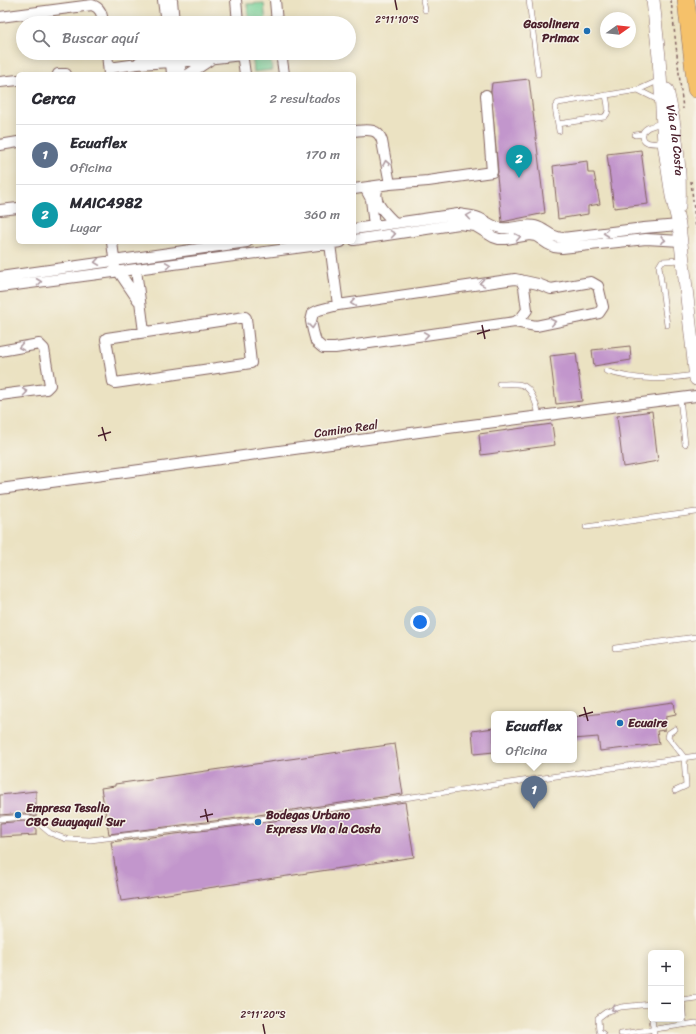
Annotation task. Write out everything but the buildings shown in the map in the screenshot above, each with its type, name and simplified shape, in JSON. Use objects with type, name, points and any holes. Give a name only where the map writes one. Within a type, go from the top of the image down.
[{"type":"highway","points":[[686,0],[696,88]]},
{"type":"street","points":[[162,0],[165,16]]},
{"type":"street","points":[[172,0],[173,16]]},
{"type":"street","points":[[236,0],[237,16]]},
{"type":"street","points":[[275,0],[277,16]]},
{"type":"street","name":"Vía a la Costa","points":[[653,0],[661,80],[664,143],[672,196],[679,225]]},
{"type":"street","points":[[0,16],[92,5],[97,7],[101,12],[102,16]]},
{"type":"street","name":"Vía a la Costa","points":[[659,57],[677,138],[680,188],[680,242],[696,377]]},
{"type":"street","points":[[108,60],[109,71],[163,60]]},
{"type":"street","points":[[138,64],[144,60]]},
{"type":"street","points":[[172,72],[175,60]]},
{"type":"street","points":[[176,60],[180,72]]},
{"type":"street","points":[[191,72],[211,60]]},
{"type":"street","points":[[243,60],[245,72]]},
{"type":"street","points":[[282,60],[284,72]]},
{"type":"street","points":[[0,82],[16,80]]},
{"type":"street","points":[[356,189],[492,172],[486,95]]},
{"type":"street","points":[[356,131],[371,130],[380,135],[390,184]]},
{"type":"street","points":[[0,145],[16,142]]},
{"type":"street","points":[[379,186],[376,191],[376,198],[379,206],[394,223]]},
{"type":"street","points":[[365,188],[371,199],[374,226]]},
{"type":"street","points":[[0,210],[16,208]]},
{"type":"street","points":[[356,229],[458,214],[478,217],[494,227],[508,229],[528,225],[536,226],[555,237],[563,238],[679,225]]},
{"type":"street","points":[[427,218],[429,229]]},
{"type":"street","points":[[356,240],[459,224],[469,224],[475,226],[492,237],[499,239],[529,235],[536,236],[554,247],[562,248],[646,239],[680,242]]},
{"type":"street","points":[[112,244],[114,260],[118,272],[140,303]]},
{"type":"street","points":[[0,277],[232,244]]},
{"type":"street","points":[[0,287],[136,270],[277,246],[330,244],[338,305]]},
{"type":"street","points":[[318,245],[333,270]]},
{"type":"street","points":[[136,270],[144,332]]},
{"type":"street","points":[[509,279],[520,280],[551,289],[591,282],[598,286],[603,307],[599,313],[536,326],[515,322],[336,348],[323,348],[316,342],[312,331],[311,321],[314,313],[319,310],[338,305],[509,279]]},
{"type":"street","points":[[515,322],[521,318],[527,310],[524,287],[520,280]]},
{"type":"street","points":[[245,317],[251,363],[115,383],[113,382],[106,339],[144,332],[245,317]]},
{"type":"street","points":[[0,351],[39,344],[44,349],[50,385],[46,389],[0,395]]},
{"type":"street","name":"Camino Real","points":[[0,489],[696,396]]},
{"type":"lane","points":[[423,0],[425,10]]},
{"type":"lane","points":[[529,0],[538,74]]},
{"type":"lane","points":[[559,131],[555,107],[558,103],[638,90],[661,80]]},
{"type":"lane","points":[[638,90],[662,102]]},
{"type":"lane","points":[[558,124],[604,117],[608,112],[606,95]]},
{"type":"lane","points":[[635,135],[642,134],[647,128],[663,122]]},
{"type":"lane","points":[[642,134],[647,142],[664,143]]},
{"type":"lane","points":[[667,325],[659,266],[662,261],[683,260]]},
{"type":"lane","points":[[606,371],[641,379],[696,377]]},
{"type":"lane","points":[[499,384],[522,385],[529,390],[537,406],[539,416]]},
{"type":"lane","points":[[680,398],[684,444]]},
{"type":"lane","points":[[586,527],[696,512]]},
{"type":"lane","points":[[615,648],[696,637]]},
{"type":"lane","points":[[675,729],[669,733],[668,737],[684,757],[686,786],[675,791]]},
{"type":"lane","points":[[0,819],[25,818],[38,822],[50,833],[66,839],[90,840],[231,823],[696,756]]},
{"type":"lane","points":[[684,1000],[696,998]]},
{"type":"lane","points":[[603,1034],[599,1031],[598,1018],[606,1012],[621,1007],[648,1005]]},
{"type":"lane","points":[[652,1022],[654,1032]]},
{"type":"lane","points":[[621,1034],[654,1032],[696,1023]]},
{"type":"green space","points":[[264,3],[265,16],[248,16],[247,4]]},
{"type":"green space","points":[[253,60],[271,60],[272,70],[254,72]]},
{"type":"place","name":"Gasolinera Primax","points":[[587,31]]},
{"type":"place","name":"MAIC4982","points":[[519,178]]},
{"type":"place","name":"Ecuaire","points":[[620,723]]},
{"type":"place","name":"Ecuaflex","points":[[534,809]]},
{"type":"place","name":"Empresa Tesalia CBC Guayaquil Sur","points":[[18,815]]},
{"type":"place","name":"Bodegas Urbano Express Via a la Costa","points":[[258,822]]}]
